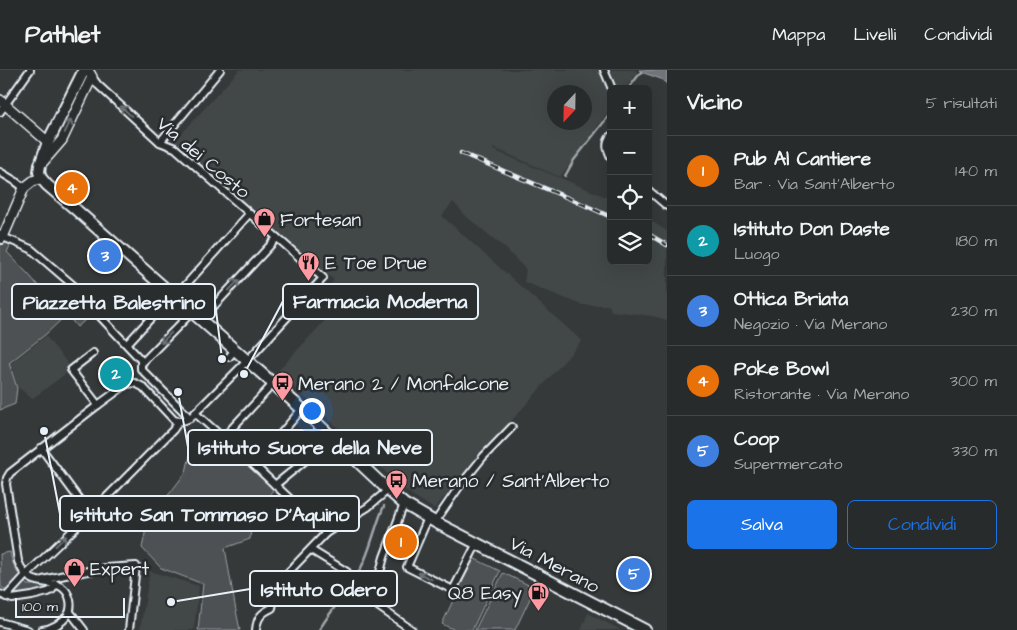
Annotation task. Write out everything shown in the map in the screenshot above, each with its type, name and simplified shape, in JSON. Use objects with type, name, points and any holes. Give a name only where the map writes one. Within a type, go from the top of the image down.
[{"type":"main road","points":[[40,172],[48,142],[88,72]]},
{"type":"main road","name":"Via Merano","points":[[40,172],[46,185],[201,320],[232,354],[246,361],[302,409],[404,504],[644,630]]},
{"type":"street","points":[[30,70],[2,106],[48,142]]},
{"type":"street","points":[[160,142],[220,70]]},
{"type":"street","points":[[604,70],[610,85]]},
{"type":"street","points":[[88,72],[62,140],[33,181],[24,188],[2,237],[31,249],[74,286],[113,331],[127,344],[140,360],[141,368],[193,415],[254,465],[326,534]]},
{"type":"street","name":"Via dei Costo","points":[[88,72],[98,85],[160,142],[175,148],[323,278],[246,361]]},
{"type":"street","points":[[0,172],[24,188]]},
{"type":"street","points":[[652,193],[667,206]]},
{"type":"street","points":[[127,344],[184,286],[249,214]]},
{"type":"street","points":[[201,320],[277,238]]},
{"type":"street","points":[[141,364],[192,312]]},
{"type":"street","points":[[93,354],[71,370],[98,404]]},
{"type":"street","points":[[56,584],[48,592],[12,599],[3,596],[90,514],[179,422],[193,415],[246,361]]},
{"type":"street","points":[[84,630],[70,612],[68,594],[63,588],[56,584],[32,579],[21,569],[18,561],[6,484],[7,478],[10,472],[98,404],[123,386],[131,383],[143,387],[174,420],[179,422]]},
{"type":"street","points":[[223,438],[273,384]]},
{"type":"street","points":[[254,465],[302,409]]},
{"type":"street","points":[[477,543],[453,590],[406,567],[432,520],[483,458],[512,427]]},
{"type":"street","points":[[275,485],[333,438]]},
{"type":"street","points":[[41,448],[90,514]]},
{"type":"street","points":[[256,630],[260,616],[272,608],[277,584],[326,534],[368,507],[388,490]]},
{"type":"street","points":[[404,504],[384,557],[374,591],[374,598],[379,607],[412,630]]},
{"type":"street","points":[[310,550],[347,572]]},
{"type":"street","points":[[39,581],[106,568],[136,566],[129,630]]},
{"type":"street","points":[[42,630],[56,625],[70,612]]},
{"type":"street","points":[[77,621],[77,630]]},
{"type":"street","points":[[0,622],[28,630]]},
{"type":"shaded area","points":[[239,70],[635,70],[637,72],[628,85],[607,85],[607,113],[560,177],[494,148],[493,150],[607,197],[607,265],[652,265],[652,222],[667,231],[667,320],[652,316],[611,311],[609,305],[582,305],[524,282],[526,270],[507,250],[467,217],[453,202],[442,216],[582,341],[434,509],[406,491],[277,372],[329,316],[314,301],[334,280],[174,142]]},
{"type":"shaded area","points":[[639,70],[667,70],[667,84],[661,79]]},
{"type":"shaded area","points":[[0,238],[12,242],[7,252],[64,317],[9,363],[17,388],[15,404],[0,410]]},
{"type":"shaded area","points":[[72,293],[90,316],[77,327],[59,304]]},
{"type":"shaded area","points":[[46,336],[72,369],[32,399],[18,387],[10,364]]},
{"type":"shaded area","points":[[213,434],[274,489],[258,508],[257,516],[251,526],[250,539],[225,548],[240,630],[198,630],[203,584],[161,568],[142,548],[147,524],[152,513],[186,472],[192,442]]},
{"type":"shaded area","points":[[10,552],[16,570],[27,585],[45,585],[46,590],[14,595],[1,587],[0,554]]},
{"type":"shaded area","points":[[473,558],[500,571],[472,630],[455,630],[442,624]]},
{"type":"shaded area","points":[[150,571],[199,586],[194,630],[140,630]]},
{"type":"shaded area","points":[[503,573],[535,588],[515,630],[475,630]]},
{"type":"shaded area","points":[[588,613],[621,630],[581,630]]},
{"type":"waterway","points":[[631,85],[641,72]]},
{"type":"waterway","points":[[565,176],[574,160],[607,118]]},
{"type":"waterway","points":[[319,630],[361,568],[384,506]]},
{"type":"railway","points":[[461,153],[607,215]]},
{"type":"railway","points":[[652,236],[667,245]]},
{"type":"place","name":"Poke Bowl","points":[[72,188]]},
{"type":"place","name":"Fortesan","points":[[264,238]]},
{"type":"place","name":"Ottica Briata","points":[[105,256]]},
{"type":"place","name":"E Toe Drue","points":[[309,281]]},
{"type":"place","name":"Piazzetta Balestrino","points":[[222,359]]},
{"type":"place","name":"Istituto Don Daste","points":[[116,374]]},
{"type":"place","name":"Farmacia Moderna","points":[[244,374]]},
{"type":"place","name":"Istituto Suore della Neve","points":[[178,392]]},
{"type":"place","name":"Merano 2 / Monfalcone","points":[[282,402]]},
{"type":"place","name":"Istituto San Tommaso D'Aquino","points":[[44,431]]},
{"type":"place","name":"Merano / Sant'Alberto","points":[[396,499]]},
{"type":"place","name":"Pub Al Cantiere","points":[[401,542]]},
{"type":"place","name":"Coop","points":[[634,574]]},
{"type":"place","name":"Expert","points":[[74,587]]},
{"type":"place","name":"Istituto Odero","points":[[171,602]]},
{"type":"place","name":"Q8 Easy","points":[[538,611]]}]
